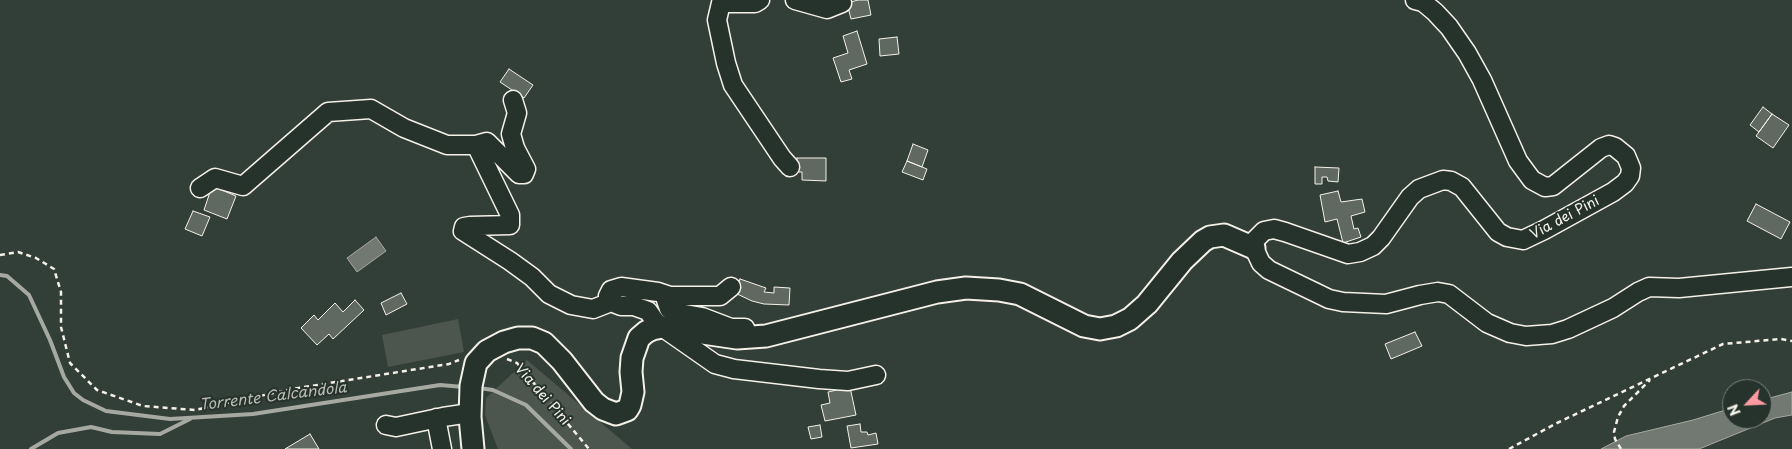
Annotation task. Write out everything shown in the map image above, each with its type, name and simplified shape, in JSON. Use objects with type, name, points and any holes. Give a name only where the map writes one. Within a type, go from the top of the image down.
[{"type":"main road","points":[[473,449],[470,415],[471,386],[481,357],[504,342],[518,338],[532,338],[544,343],[562,361],[594,402],[603,410],[616,414],[627,410],[630,406],[633,392],[632,358],[636,344],[646,332],[662,327],[737,338],[766,336],[937,292],[966,288],[999,290],[1020,294],[1084,326],[1100,329],[1116,326],[1130,319],[1147,304],[1182,261],[1203,241],[1210,237],[1224,235],[1254,248]]},
{"type":"street","points":[[760,0],[755,3],[721,3],[717,20],[726,63],[733,85],[790,167]]},
{"type":"street","points":[[795,0],[827,9],[842,3]]},
{"type":"street","name":"Via dei Pini","points":[[1254,248],[1255,240],[1259,235],[1269,229],[1274,229],[1348,254],[1360,252],[1373,246],[1381,238],[1410,197],[1420,189],[1443,180],[1452,181],[1462,187],[1498,232],[1507,237],[1523,240],[1613,192],[1625,183],[1630,176],[1629,162],[1622,152],[1616,147],[1609,145],[1601,148],[1552,186],[1545,187],[1532,180],[1518,161],[1482,80],[1467,53],[1434,6],[1415,0]]},
{"type":"street","points":[[200,188],[216,178],[243,186],[328,112],[372,109],[404,128],[446,145],[476,145],[487,142],[519,174],[524,174],[526,169],[514,148],[511,134],[517,113],[513,100]]},
{"type":"street","points":[[476,145],[510,215],[510,225],[470,226],[464,227],[463,232],[510,261],[532,277],[550,294],[571,305],[593,310],[611,302]]},
{"type":"street","points":[[1254,248],[1261,263],[1269,270],[1329,299],[1353,303],[1386,304],[1420,294],[1444,293],[1449,294],[1487,322],[1510,333],[1526,336],[1552,334],[1568,329],[1613,308],[1638,292],[1650,287],[1679,288],[1792,277]]},
{"type":"street","points":[[731,287],[720,296],[667,295],[621,287],[611,290],[608,296],[611,302],[621,306],[634,306],[648,311],[662,327],[715,364],[734,369],[848,381],[876,375]]},
{"type":"street","points":[[667,295],[666,300],[669,309],[674,312],[702,317],[731,328],[798,328]]},
{"type":"street","points":[[386,425],[396,427],[436,418],[470,415]]},
{"type":"street","points":[[436,418],[442,449]]},
{"type":"path","points":[[0,255],[18,252],[36,258],[54,269],[61,292],[60,327],[70,363],[97,390],[143,406],[195,410],[292,389],[449,364]]},
{"type":"path","points":[[1509,449],[1557,423],[1723,344],[1781,339],[1792,341]]},
{"type":"path","name":"Via dei Pini","points":[[481,357],[517,363],[590,449]]},
{"type":"path","points":[[1621,449],[1615,439],[1614,432],[1618,417],[1624,406],[1651,378]]},
{"type":"shaded area","points":[[376,237],[386,251],[357,272],[347,258]]},
{"type":"shaded area","points":[[458,319],[464,352],[388,367],[382,335]]},
{"type":"shaded area","points":[[527,360],[632,449],[498,449],[485,415],[486,398]]},
{"type":"shaded area","points":[[1792,392],[1792,415],[1772,419],[1772,397]]},
{"type":"shaded area","points":[[1722,411],[1722,429],[1748,429],[1699,449],[1601,449],[1626,436]]},
{"type":"building","points":[[868,0],[871,15],[851,19],[847,3]]},
{"type":"building","points":[[857,31],[867,64],[849,70],[852,79],[841,82],[833,58],[848,53],[843,36]]},
{"type":"building","points":[[897,37],[899,54],[880,56],[879,39]]},
{"type":"building","points":[[509,69],[533,85],[524,98],[500,82]]},
{"type":"building","points":[[1763,107],[1772,114],[1759,132],[1750,125]]},
{"type":"building","points":[[1772,114],[1789,125],[1773,148],[1756,136]]},
{"type":"building","points":[[913,144],[928,150],[922,167],[907,161]]},
{"type":"building","points":[[797,158],[826,158],[826,181],[802,180],[802,172],[797,172]]},
{"type":"building","points":[[907,161],[927,169],[923,180],[902,172]]},
{"type":"building","points":[[1315,167],[1339,168],[1338,182],[1328,181],[1327,177],[1322,177],[1322,184],[1315,184]]},
{"type":"building","points":[[212,186],[236,196],[227,219],[204,210]]},
{"type":"building","points":[[1338,191],[1341,202],[1362,199],[1365,212],[1351,216],[1354,229],[1358,228],[1361,237],[1343,243],[1337,219],[1325,222],[1320,195]]},
{"type":"building","points":[[1756,204],[1790,222],[1781,239],[1747,221]]},
{"type":"building","points":[[193,211],[210,217],[202,236],[185,229]]},
{"type":"building","points":[[740,279],[766,288],[764,292],[774,293],[774,287],[790,288],[789,305],[764,304],[735,293]]},
{"type":"building","points":[[401,293],[407,304],[386,315],[381,303]]},
{"type":"building","points":[[355,300],[364,310],[333,339],[329,334],[317,345],[301,328],[314,315],[318,320],[335,303],[343,312]]},
{"type":"building","points":[[1415,332],[1422,346],[1391,359],[1385,344]]},
{"type":"building","points":[[850,387],[856,415],[825,421],[821,405],[830,403],[828,392]]},
{"type":"building","points":[[860,424],[861,432],[867,432],[868,435],[876,433],[878,444],[851,448],[847,426]]},
{"type":"building","points":[[820,425],[822,437],[811,439],[808,427]]},
{"type":"building","points":[[310,434],[319,449],[285,449]]},
{"type":"waterway","name":"Torrente Calcandola","points":[[0,275],[7,276],[29,295],[50,340],[64,377],[74,393],[83,400],[106,411],[170,419],[253,414],[440,385],[464,387]]},
{"type":"waterway","name":"Torrente Calcandola","points":[[479,388],[493,390],[526,405],[571,449]]},
{"type":"waterway","points":[[31,449],[58,433],[91,427],[112,432],[160,434],[190,419]]}]
